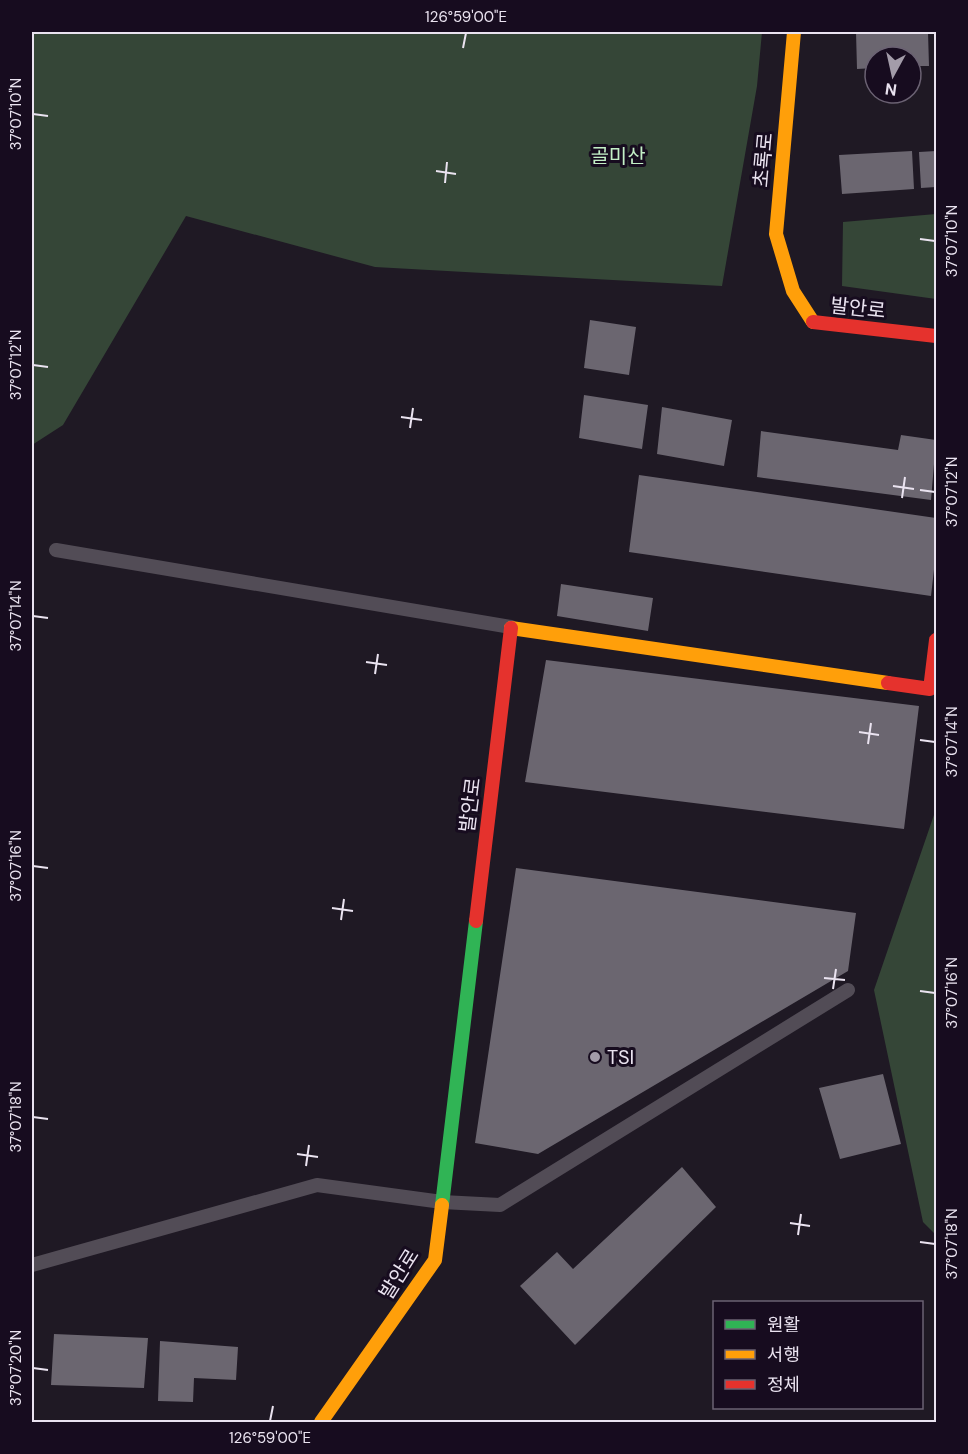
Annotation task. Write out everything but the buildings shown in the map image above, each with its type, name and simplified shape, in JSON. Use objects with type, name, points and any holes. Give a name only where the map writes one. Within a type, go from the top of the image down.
[{"type":"street","name":"초록로","points":[[793,291],[776,234],[794,32]]},
{"type":"street","name":"발안로","points":[[793,291],[814,323],[936,336]]},
{"type":"street","name":"발안로","points":[[321,1422],[435,1260],[511,627]]},
{"type":"street","points":[[511,627],[930,689],[936,640]]},
{"type":"lane","points":[[56,550],[511,627]]},
{"type":"lane","points":[[32,1265],[317,1185],[442,1202],[500,1205],[848,990]]},
{"type":"green space","name":"골미산","points":[[32,32],[762,32],[757,86],[722,286],[375,267],[186,216],[63,425],[32,445]]},
{"type":"green space","points":[[936,214],[936,299],[842,286],[843,222]]},
{"type":"green space","points":[[936,809],[936,1235],[923,1222],[874,990]]},
{"type":"traffic: fast","points":[[442,1205],[476,921]]},
{"type":"traffic: slow","points":[[794,32],[776,234],[793,291],[813,322]]},
{"type":"traffic: slow","points":[[511,628],[888,683]]},
{"type":"traffic: slow","points":[[321,1422],[435,1260],[442,1205]]},
{"type":"traffic: jam","points":[[813,322],[936,336]]},
{"type":"traffic: jam","points":[[476,921],[511,628]]},
{"type":"traffic: jam","points":[[888,683],[930,689],[936,640]]},
{"type":"place","name":"TSI","points":[[595,1057]]}]
